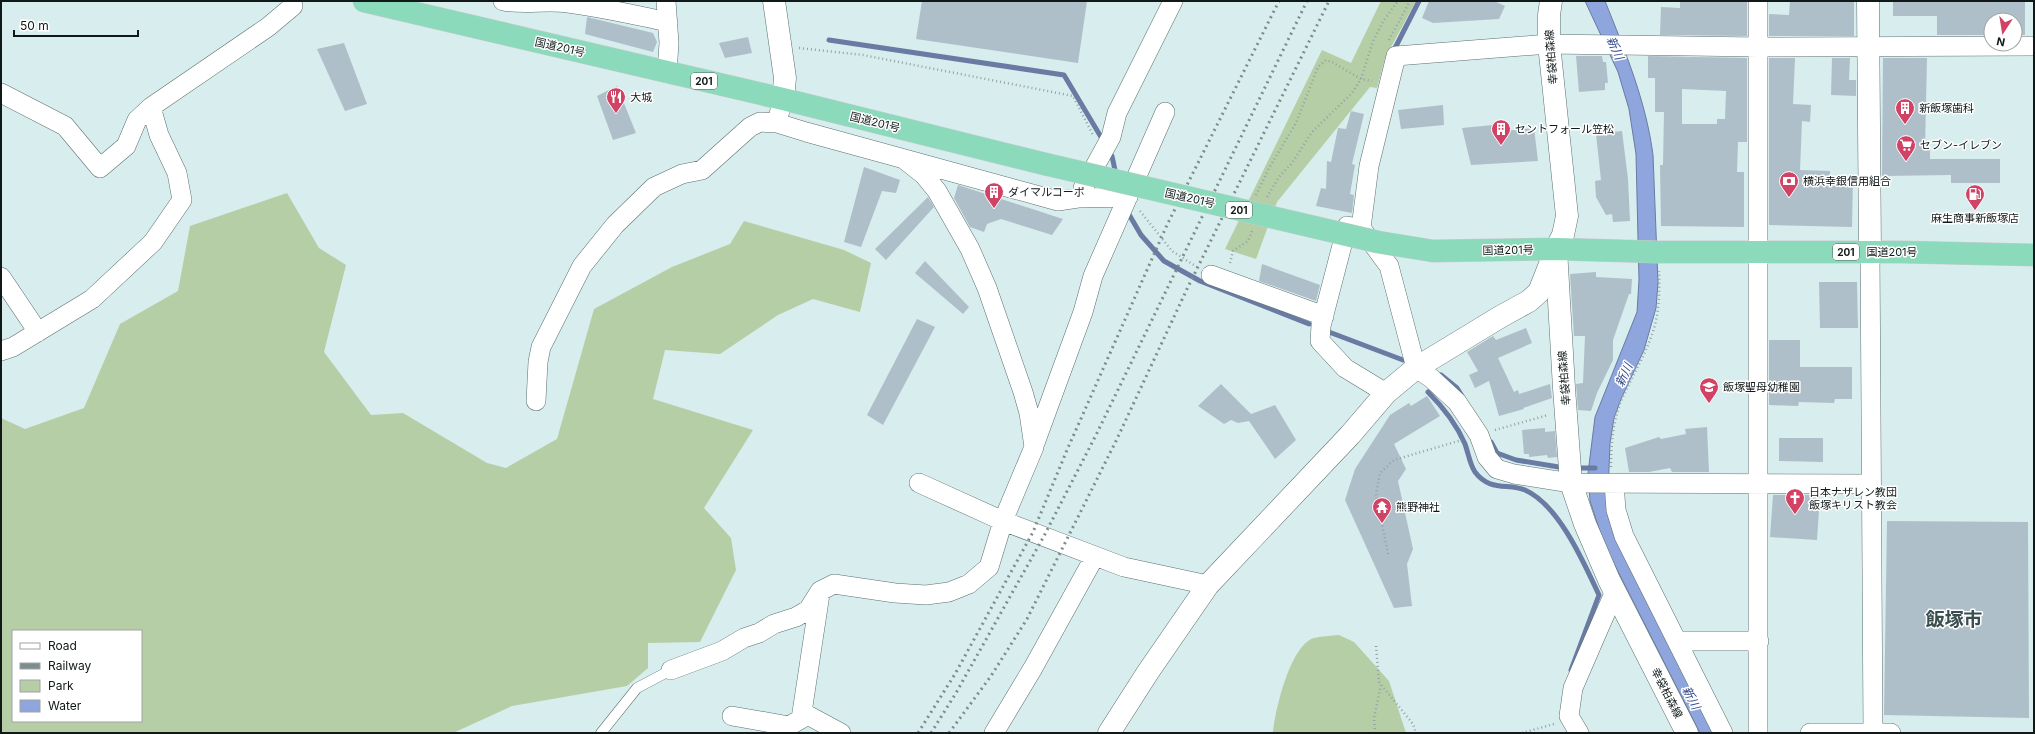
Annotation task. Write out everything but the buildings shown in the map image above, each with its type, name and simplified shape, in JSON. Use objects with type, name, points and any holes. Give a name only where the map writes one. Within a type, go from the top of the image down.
[{"type":"highway","name":"国道201号","points":[[364,1],[783,99],[1045,164],[1378,242],[1433,251],[1556,249],[1651,256],[1758,252],[1870,252],[2034,255]]},
{"type":"street","points":[[503,1],[530,3],[568,2],[668,22]]},
{"type":"street","points":[[666,1],[668,22],[667,72]]},
{"type":"street","points":[[774,1],[785,78],[783,99],[777,122]]},
{"type":"street","points":[[1078,198],[1111,137],[1117,113],[1173,1]]},
{"type":"street","name":"幸袋柏森線","points":[[1551,1],[1549,15],[1549,44],[1567,216],[1563,235],[1556,249],[1566,410],[1585,524],[1615,591],[1687,733]]},
{"type":"street","points":[[1758,1],[1760,484],[1758,733]]},
{"type":"street","points":[[1868,1],[1870,484],[1873,732]]},
{"type":"street","points":[[1,93],[65,126],[100,168],[126,146],[137,120],[151,107],[268,27],[293,6]]},
{"type":"street","points":[[1870,484],[1579,483],[1514,474],[1498,469],[1487,456],[1478,435],[1457,402],[1431,378],[1416,368],[1389,266],[1362,228],[1369,166],[1396,56],[1549,44],[1758,47],[2034,46]]},
{"type":"street","points":[[1,350],[13,347],[92,299],[152,242],[182,200],[177,173],[159,135],[151,107]]},
{"type":"street","points":[[671,670],[722,651],[744,638],[760,633],[774,624],[796,617],[808,610],[820,591],[834,584],[926,596],[949,592],[969,584],[989,568],[1003,521],[1034,447],[1083,312],[1093,276],[1165,112]]},
{"type":"street","points":[[536,401],[538,362],[542,347],[582,266],[615,225],[654,188],[682,174],[702,170],[750,127],[760,122],[777,122],[905,160],[1058,201],[1078,198],[1128,197]]},
{"type":"street","points":[[905,160],[924,174],[937,191],[970,249],[987,288],[1024,392],[1034,447]]},
{"type":"street","points":[[1362,228],[1347,226],[1324,316],[1320,341],[1344,368],[1386,393]]},
{"type":"street","points":[[1109,733],[1148,672],[1208,585],[1350,435],[1386,393],[1416,368],[1529,301],[1539,292],[1556,249]]},
{"type":"street","points":[[1211,275],[1324,316]]},
{"type":"street","points":[[1,277],[38,332]]},
{"type":"street","points":[[919,483],[1003,521],[1124,567],[1208,585]]},
{"type":"street","points":[[1612,483],[1616,510],[1624,536],[1723,733]]},
{"type":"street","points":[[994,733],[1033,668],[1094,556]]},
{"type":"street","points":[[732,716],[789,726],[801,719],[820,591]]},
{"type":"street","points":[[1575,726],[1569,716],[1573,688],[1615,591]]},
{"type":"street","points":[[1677,641],[1759,641]]},
{"type":"street","points":[[802,712],[840,733]]},
{"type":"street","points":[[1810,733],[1891,733]]},
{"type":"lane","points":[[601,733],[637,688],[671,670]]},
{"type":"path","points":[[1262,202],[1272,190],[1279,177],[1292,164],[1312,132],[1352,93],[1361,79],[1373,41],[1384,20],[1398,1]]},
{"type":"path","points":[[797,48],[863,55],[1073,96],[1102,154]]},
{"type":"path","points":[[1253,201],[1269,168],[1290,136],[1318,67],[1322,62],[1326,60],[1332,62],[1361,79],[1374,82]]},
{"type":"path","points":[[1128,197],[1128,201],[1133,203],[1172,251],[1211,275]]},
{"type":"path","points":[[1230,262],[1233,252],[1248,241],[1254,226]]},
{"type":"path","points":[[1612,483],[1610,476],[1611,442],[1616,419],[1621,401],[1650,340],[1655,324],[1659,300],[1651,256]]},
{"type":"path","points":[[1388,554],[1376,494],[1380,473],[1394,460],[1566,410]]},
{"type":"path","points":[[1375,733],[1374,718],[1381,684],[1376,646]]},
{"type":"path","points":[[1381,684],[1413,724],[1416,733]]},
{"type":"path","points":[[1522,733],[1535,728],[1575,726]]},
{"type":"green space","points":[[1381,1],[1416,1],[1385,58],[1377,88],[1370,87],[1277,202],[1256,259],[1225,249],[1322,50],[1351,63]]},
{"type":"green space","points":[[287,193],[319,248],[346,265],[324,352],[371,415],[403,413],[487,463],[506,468],[557,439],[594,309],[672,267],[730,244],[744,221],[844,250],[871,263],[860,312],[813,299],[778,315],[720,354],[665,350],[653,399],[753,430],[704,508],[731,538],[736,570],[700,642],[648,643],[648,668],[627,686],[512,706],[453,733],[1,733],[1,418],[25,429],[84,408],[120,324],[178,291],[190,226]]},
{"type":"green space","points":[[1339,635],[1354,642],[1389,681],[1406,733],[1273,733],[1274,723],[1285,680],[1298,653],[1305,643],[1314,638]]},
{"type":"water","name":"新川","points":[[1585,1],[1605,1],[1634,76],[1650,135],[1653,155],[1658,283],[1656,308],[1644,350],[1621,399],[1614,418],[1610,443],[1608,494],[1720,733],[1700,733],[1604,544],[1590,501],[1588,473],[1595,417],[1637,312],[1639,280],[1636,154],[1629,109],[1618,72]]},
{"type":"waterway","points":[[1393,52],[1419,1]]},
{"type":"waterway","points":[[829,40],[1064,75],[1101,137]]},
{"type":"waterway","points":[[1112,156],[1116,175]]},
{"type":"waterway","points":[[1127,211],[1141,235],[1164,261],[1200,281],[1309,324]]},
{"type":"waterway","points":[[1329,332],[1403,360]]},
{"type":"waterway","points":[[1441,375],[1457,388],[1462,396]]},
{"type":"waterway","points":[[1428,392],[1454,423],[1465,444],[1470,462],[1475,472],[1481,478],[1493,485],[1525,490],[1549,508],[1569,536],[1586,567],[1599,595],[1571,670]]},
{"type":"waterway","points":[[1491,442],[1497,453],[1516,460],[1565,468]]},
{"type":"waterway","points":[[1575,468],[1595,468]]},
{"type":"railway","points":[[918,733],[955,674],[1033,532],[1067,450],[1167,225],[1279,1]]},
{"type":"railway","points":[[931,733],[956,693],[1044,536],[1096,435],[1307,1]]},
{"type":"railway","points":[[949,733],[991,676],[1027,619],[1116,441],[1187,289],[1329,1]]},
{"type":"place","name":"大城","points":[[616,114]]},
{"type":"place","name":"新飯塚歯科","points":[[1905,125]]},
{"type":"place","name":"セントフォール笠松","points":[[1501,146]]},
{"type":"place","name":"セブン-イレブン","points":[[1906,162]]},
{"type":"place","name":"横浜幸銀信用組合","points":[[1789,198]]},
{"type":"place","name":"ダイマルコーポ","points":[[994,209]]},
{"type":"place","name":"麻生商事新飯塚店","points":[[1975,211]]},
{"type":"place","name":"飯塚聖母幼稚園","points":[[1709,404]]},
{"type":"place","name":"日本ナザレン教団 飯塚キリスト教会","points":[[1795,515]]},
{"type":"place","name":"熊野神社","points":[[1382,524]]},
{"type":"district","name":"飯塚市","points":[[1954,619]]}]
